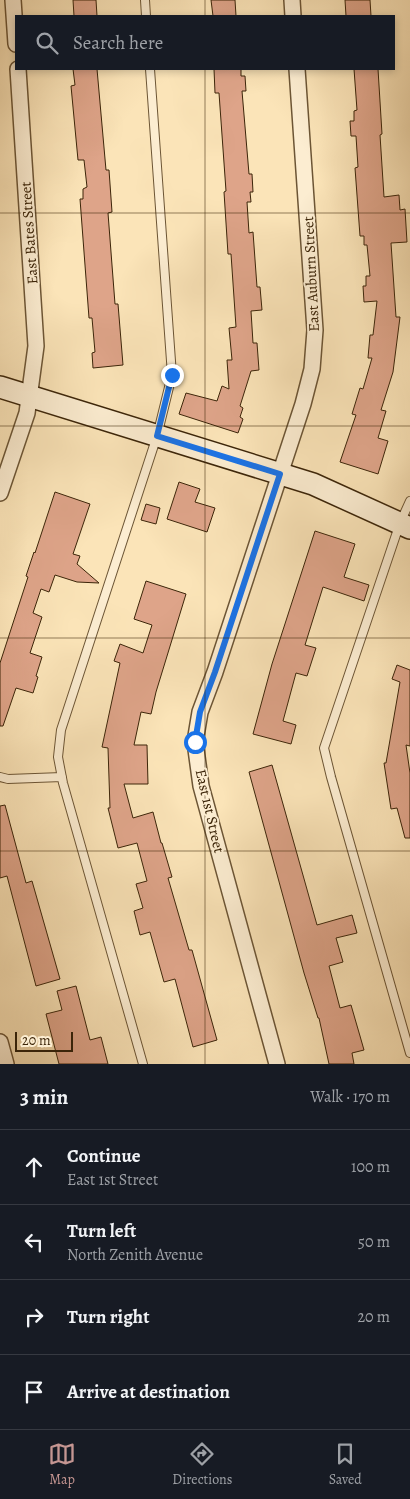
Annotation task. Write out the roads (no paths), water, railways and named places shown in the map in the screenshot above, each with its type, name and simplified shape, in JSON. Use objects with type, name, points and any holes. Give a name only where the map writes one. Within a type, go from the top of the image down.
[{"type":"street","points":[[13,0],[15,29]]},
{"type":"street","points":[[292,0],[293,15]]},
{"type":"street","name":"East Bates Street","points":[[18,70],[36,346],[30,396]]},
{"type":"street","name":"East Auburn Street","points":[[280,474],[303,404],[312,369],[316,330],[297,70]]},
{"type":"street","points":[[0,387],[314,484],[405,525]]},
{"type":"street","points":[[0,493],[27,413],[30,396]]},
{"type":"street","name":"East 1st Street","points":[[277,1064],[201,786],[195,742],[200,712],[280,474]]},
{"type":"street","points":[[0,1042],[6,1064]]},
{"type":"lane","points":[[145,0],[146,15]]},
{"type":"lane","points":[[143,1064],[58,758],[60,730],[157,436],[172,375],[150,70]]},
{"type":"lane","points":[[410,501],[405,525],[324,748],[410,1053]]},
{"type":"lane","points":[[0,777],[8,779],[62,777]]}]
